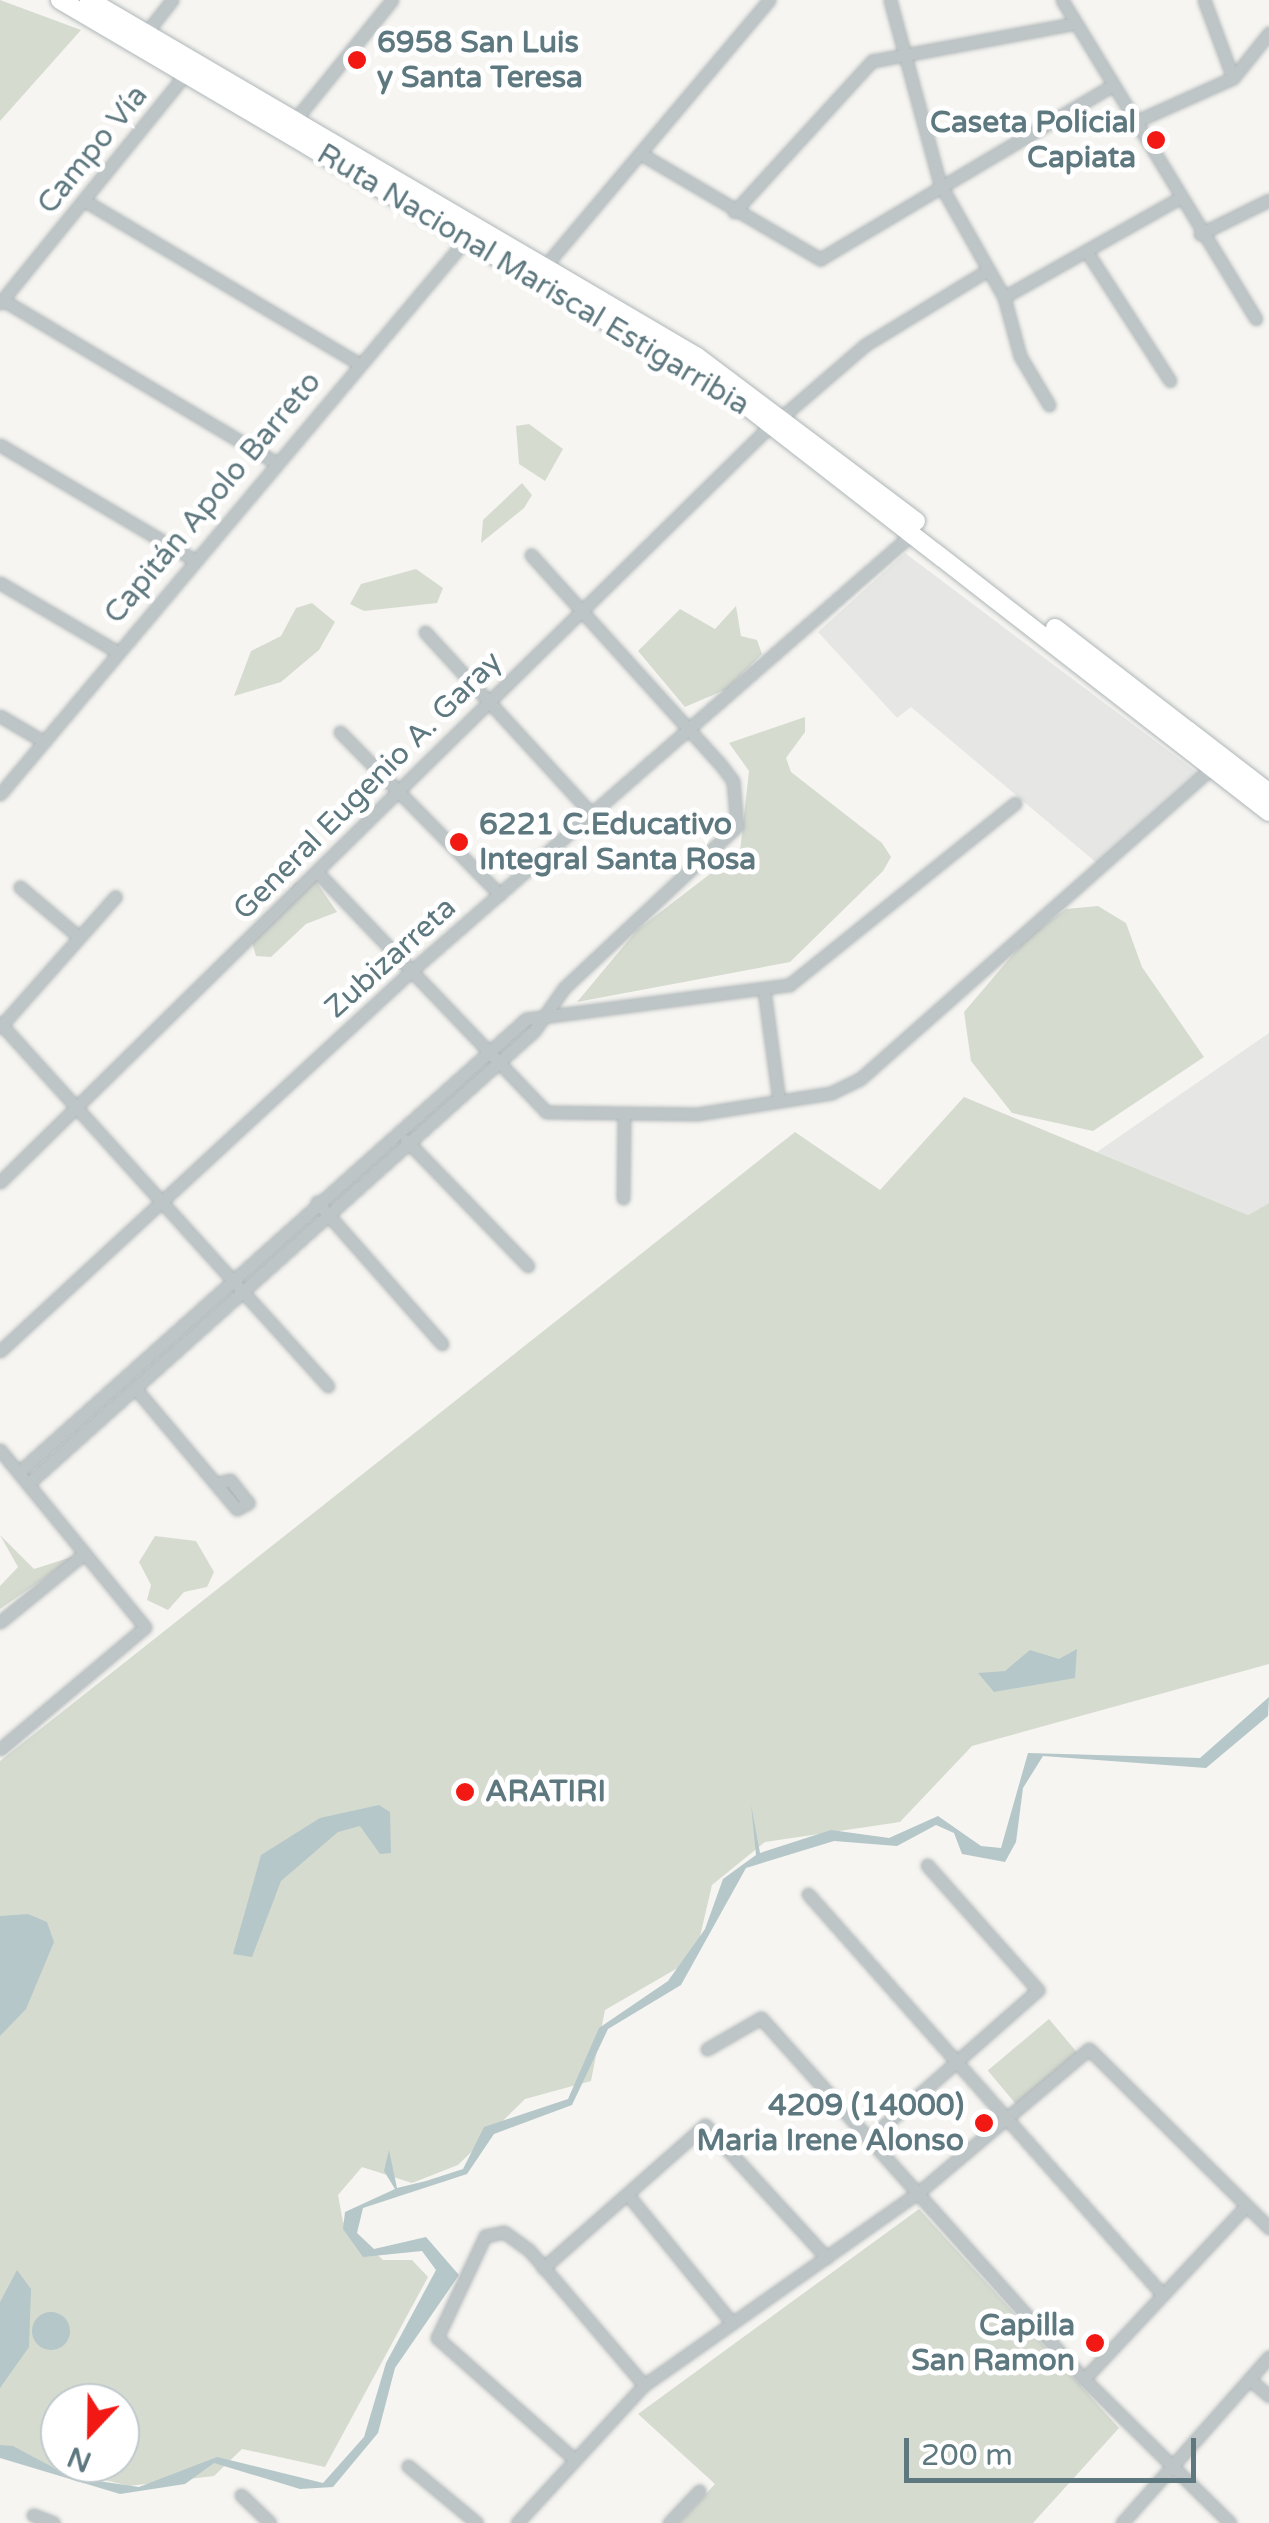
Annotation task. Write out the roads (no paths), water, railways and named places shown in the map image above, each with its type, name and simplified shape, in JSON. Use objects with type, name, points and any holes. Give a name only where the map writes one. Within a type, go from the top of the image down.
[{"type":"highway","name":"Ruta Nacional Mariscal Estigarribia","points":[[60,0],[778,420],[913,533],[1218,762],[1269,793]]},
{"type":"highway","name":"Ruta Nacional Mariscal Estigarribia","points":[[89,0],[546,266],[778,420],[1218,762],[1269,812]]},
{"type":"street","points":[[146,33],[172,0]]},
{"type":"street","points":[[296,120],[392,0]]},
{"type":"street","points":[[546,266],[769,0]]},
{"type":"street","points":[[890,0],[901,52],[940,184],[1004,297],[1020,356],[1049,405]]},
{"type":"street","points":[[1062,0],[1071,24],[1176,200],[1256,319]]},
{"type":"street","points":[[1204,0],[1233,78]]},
{"type":"street","points":[[734,212],[861,68],[901,52],[1071,24]]},
{"type":"street","points":[[1130,124],[1233,78],[1269,33]]},
{"type":"street","name":"Campo Vía","points":[[1,302],[186,73]]},
{"type":"street","points":[[642,154],[734,212],[820,259],[940,184],[1108,88]]},
{"type":"street","points":[[85,200],[358,364]]},
{"type":"street","points":[[1004,297],[1176,200]]},
{"type":"street","points":[[1200,234],[1269,200]]},
{"type":"street","name":"Capitán Apolo Barreto","points":[[0,794],[40,740],[468,237]]},
{"type":"street","points":[[1087,252],[1170,382]]},
{"type":"street","name":"General Eugenio A. Garay","points":[[0,1182],[318,872],[398,787],[778,420],[865,345],[986,271]]},
{"type":"street","points":[[1,302],[276,462]]},
{"type":"street","points":[[0,446],[194,559]]},
{"type":"street","name":"Zubizarreta","points":[[0,1351],[410,972],[913,533]]},
{"type":"street","points":[[29,1483],[496,1064],[737,826],[732,781],[690,727],[532,555]]},
{"type":"street","points":[[0,583],[116,651]]},
{"type":"street","points":[[425,632],[592,814]]},
{"type":"street","points":[[0,716],[40,740]]},
{"type":"street","points":[[340,732],[500,895]]},
{"type":"street","points":[[318,872],[484,1052],[556,1116],[624,1117],[778,1101],[860,1079],[1218,762]]},
{"type":"street","points":[[19,1472],[484,1052],[546,1013],[764,990],[804,976],[1015,802]]},
{"type":"street","points":[[20,886],[79,937]]},
{"type":"street","points":[[115,897],[0,1025],[328,1386]]},
{"type":"street","points":[[764,990],[778,1101]]},
{"type":"street","points":[[623,1198],[624,1117]]},
{"type":"street","points":[[398,1130],[528,1266]]},
{"type":"street","points":[[317,1202],[442,1344]]},
{"type":"street","points":[[135,1388],[220,1482]]},
{"type":"street","points":[[0,1450],[144,1620],[143,1634],[0,1749]]},
{"type":"street","points":[[0,1622],[85,1553]]},
{"type":"street","points":[[870,2138],[1038,1990],[927,1865]]},
{"type":"street","points":[[808,1894],[1162,2294]]},
{"type":"street","points":[[708,2048],[760,2018],[1084,2378],[1230,2523]]},
{"type":"street","points":[[517,2523],[644,2385],[919,2192],[1089,2048],[1269,2228]]},
{"type":"street","points":[[543,2268],[713,2127],[828,2258]]},
{"type":"street","points":[[628,2195],[732,2323]]},
{"type":"street","points":[[1084,2378],[1246,2206]]},
{"type":"street","points":[[574,2459],[437,2334],[486,2236],[518,2240],[644,2385]]},
{"type":"street","points":[[1122,2523],[1269,2357]]},
{"type":"street","points":[[1250,2378],[1269,2396]]},
{"type":"street","points":[[408,2466],[477,2523]]},
{"type":"street","points":[[669,2523],[699,2490]]},
{"type":"street","points":[[241,2496],[270,2523]]},
{"type":"street","points":[[33,2515],[54,2523]]},
{"type":"place","name":"6958 San Luis y Santa Teresa","points":[[357,60]]},
{"type":"place","name":"Caseta Policial Capiata","points":[[1156,140]]},
{"type":"place","name":"6221 C.Educativo Integral Santa Rosa","points":[[459,842]]},
{"type":"place","name":"ARATIRI","points":[[465,1792]]},
{"type":"place","name":"4209 (14000) Maria Irene Alonso","points":[[984,2123]]},
{"type":"place","name":"Capilla San Ramon","points":[[1095,2343]]}]
